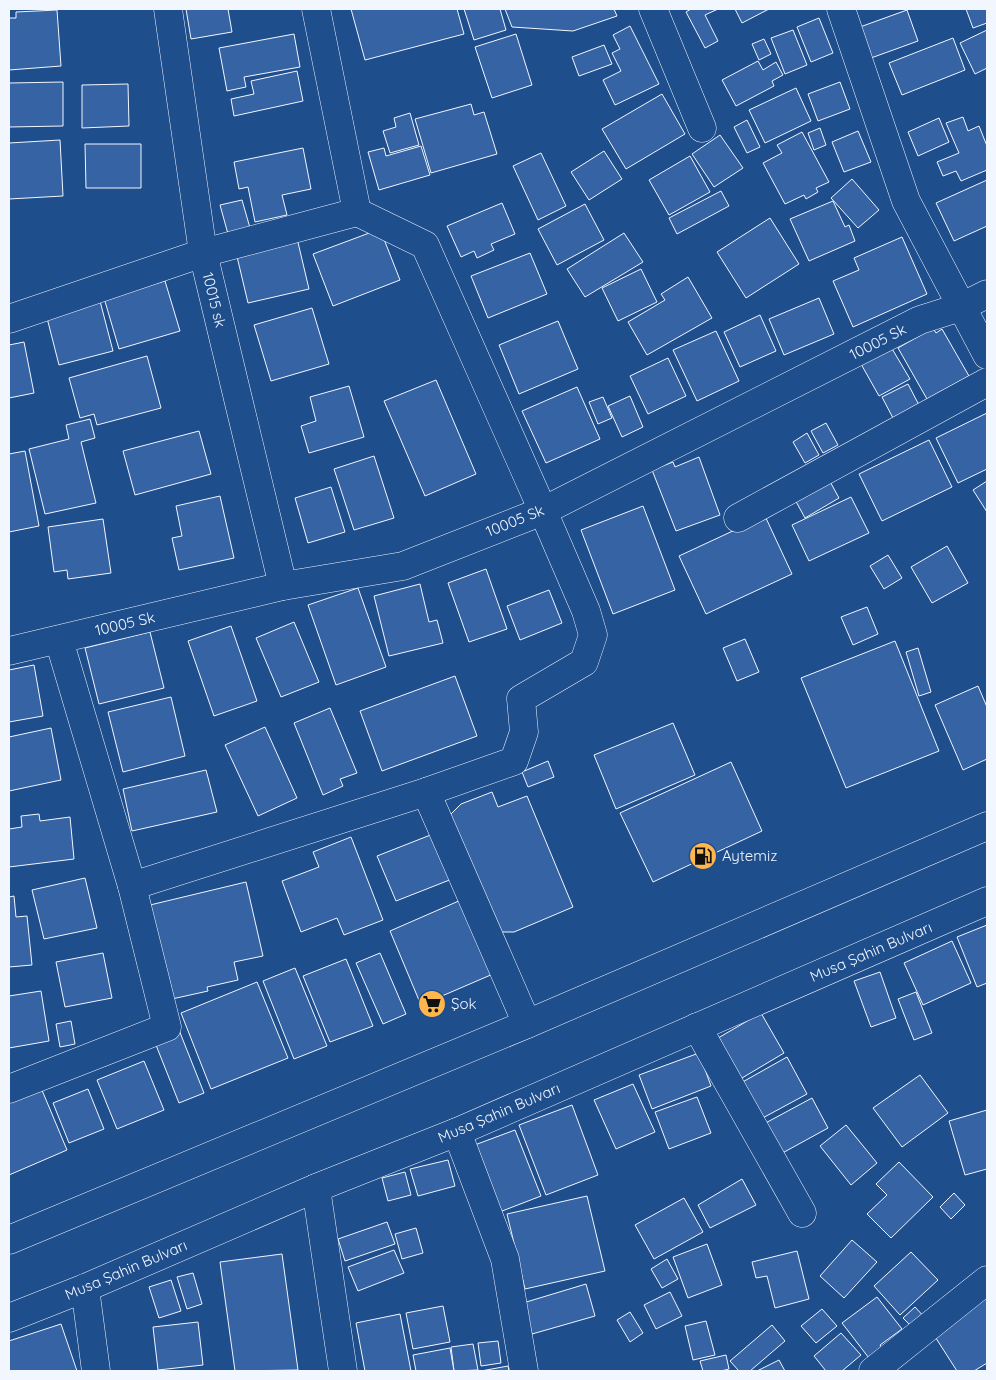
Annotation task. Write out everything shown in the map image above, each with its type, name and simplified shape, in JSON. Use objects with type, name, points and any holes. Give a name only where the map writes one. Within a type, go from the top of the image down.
[{"type":"street","name":"10015 sk","points":[[168,9],[202,253],[283,586]]},
{"type":"street","points":[[316,9],[357,212]]},
{"type":"street","points":[[653,9],[702,128]]},
{"type":"street","points":[[841,9],[906,201],[987,355]]},
{"type":"street","points":[[9,319],[202,253],[357,212],[424,245],[544,510],[586,611],[593,634],[584,662],[521,699],[524,732],[514,761],[426,792],[132,886]]},
{"type":"street","name":"10005 Sk","points":[[9,652],[283,586],[403,566],[544,510],[920,320],[961,307],[987,294]]},
{"type":"street","points":[[738,518],[987,382]]},
{"type":"street","points":[[9,1089],[166,1027],[132,886],[58,640]]},
{"type":"street","points":[[426,792],[527,1024]]},
{"type":"street","points":[[9,1240],[527,1024],[987,826]]},
{"type":"street","name":"Musa Şahin Bulvarı","points":[[9,1318],[85,1288],[316,1188],[457,1132],[987,901]]},
{"type":"street","points":[[698,1027],[802,1213]]},
{"type":"street","points":[[457,1132],[505,1260],[524,1371]]},
{"type":"street","points":[[316,1188],[343,1371]]},
{"type":"street","points":[[873,1371],[987,1280]]},
{"type":"street","points":[[85,1288],[96,1371]]},
{"type":"building","points":[[186,9],[228,9],[232,32],[191,39]]},
{"type":"building","points":[[351,9],[457,9],[464,34],[365,60]]},
{"type":"building","points":[[464,9],[500,9],[506,30],[474,40]]},
{"type":"building","points":[[505,9],[614,9],[617,16],[573,31],[512,27]]},
{"type":"building","points":[[691,9],[718,9],[705,15],[718,41],[705,48],[686,12]]},
{"type":"building","points":[[735,9],[769,9],[742,23]]},
{"type":"building","points":[[966,9],[987,9],[987,23],[973,28]]},
{"type":"building","points":[[57,10],[61,66],[9,70],[9,18],[16,18],[16,12]]},
{"type":"building","points":[[907,10],[918,41],[871,58],[860,27]]},
{"type":"building","points":[[819,18],[833,53],[811,62],[797,27]]},
{"type":"building","points":[[630,26],[659,84],[615,105],[603,80],[621,71],[612,53],[620,49],[613,35]]},
{"type":"building","points":[[793,30],[807,65],[785,74],[771,38]]},
{"type":"building","points":[[987,30],[987,68],[975,74],[960,43]]},
{"type":"building","points":[[294,34],[300,67],[244,77],[246,87],[227,91],[219,48]]},
{"type":"building","points":[[516,34],[532,85],[492,98],[475,47]]},
{"type":"building","points":[[953,38],[965,70],[902,95],[889,63]]},
{"type":"building","points":[[764,39],[771,54],[759,60],[752,44]]},
{"type":"building","points":[[604,45],[612,64],[579,76],[572,57]]},
{"type":"building","points":[[758,61],[763,70],[776,62],[783,75],[772,81],[774,86],[736,106],[722,80]]},
{"type":"building","points":[[297,71],[303,101],[234,116],[231,99],[254,94],[251,81]]},
{"type":"building","points":[[63,82],[63,126],[9,127],[9,83]]},
{"type":"building","points":[[840,82],[850,109],[818,121],[808,94]]},
{"type":"building","points":[[128,84],[129,126],[82,128],[82,85]]},
{"type":"building","points":[[796,88],[811,121],[765,143],[749,110]]},
{"type":"building","points":[[662,94],[685,134],[626,169],[602,129]]},
{"type":"building","points":[[471,104],[474,115],[484,112],[497,154],[431,173],[415,119]]},
{"type":"building","points":[[410,113],[419,145],[390,153],[383,131],[396,127],[394,118]]},
{"type":"building","points":[[963,117],[968,131],[979,126],[987,146],[987,170],[961,181],[956,171],[943,176],[937,162],[959,153],[946,123]]},
{"type":"building","points":[[939,118],[949,142],[918,156],[908,132]]},
{"type":"building","points":[[747,120],[760,147],[747,153],[734,127]]},
{"type":"building","points":[[820,128],[826,145],[814,150],[808,133]]},
{"type":"building","points":[[858,131],[871,162],[844,172],[832,142]]},
{"type":"building","points":[[802,132],[829,182],[816,188],[818,192],[806,199],[804,195],[785,204],[763,163],[782,153],[777,145]]},
{"type":"building","points":[[720,135],[743,168],[714,187],[692,154]]},
{"type":"building","points":[[60,140],[63,196],[9,199],[9,143]]},
{"type":"building","points":[[85,144],[141,144],[141,188],[86,188]]},
{"type":"building","points":[[421,146],[430,175],[379,190],[368,152],[384,148],[386,156]]},
{"type":"building","points":[[303,148],[311,189],[282,195],[287,215],[255,222],[248,187],[239,189],[234,162]]},
{"type":"building","points":[[604,151],[622,179],[589,200],[571,172]]},
{"type":"building","points":[[541,153],[566,206],[538,220],[513,166]]},
{"type":"building","points":[[690,156],[710,192],[669,215],[649,180]]},
{"type":"building","points":[[852,179],[879,210],[858,228],[831,198]]},
{"type":"building","points":[[987,180],[987,226],[954,241],[936,203]]},
{"type":"building","points":[[721,191],[729,206],[677,234],[669,218]]},
{"type":"building","points":[[242,200],[250,228],[228,234],[220,205]]},
{"type":"building","points":[[833,201],[845,227],[849,225],[855,241],[809,261],[790,219]]},
{"type":"building","points":[[502,203],[515,234],[491,244],[494,250],[477,258],[474,251],[461,257],[447,226]]},
{"type":"building","points":[[585,204],[604,240],[557,265],[538,229]]},
{"type":"building","points":[[770,218],[799,264],[746,298],[717,252]]},
{"type":"building","points":[[380,229],[400,280],[333,306],[313,254]]},
{"type":"building","points":[[624,233],[643,262],[585,297],[567,269]]},
{"type":"building","points":[[296,234],[309,289],[248,303],[235,248]]},
{"type":"building","points":[[902,237],[927,294],[853,327],[833,281],[859,270],[854,258]]},
{"type":"building","points":[[530,253],[547,294],[488,318],[471,276]]},
{"type":"building","points":[[641,269],[657,302],[618,321],[602,288]]},
{"type":"building","points":[[688,277],[712,318],[647,355],[628,322],[665,300],[661,294]]},
{"type":"building","points":[[165,281],[180,331],[119,349],[104,298]]},
{"type":"building","points":[[819,298],[834,334],[784,355],[769,319]]},
{"type":"building","points":[[100,301],[113,351],[59,365],[46,314]]},
{"type":"building","points":[[312,308],[329,364],[271,381],[254,325]]},
{"type":"building","points":[[760,315],[776,351],[740,367],[724,332]]},
{"type":"building","points":[[558,321],[578,369],[519,394],[499,345]]},
{"type":"building","points":[[933,328],[936,333],[942,329],[969,376],[927,399],[898,348]]},
{"type":"building","points":[[716,331],[739,381],[697,401],[673,350]]},
{"type":"building","points":[[24,342],[34,393],[9,398],[9,345]]},
{"type":"building","points":[[891,347],[910,379],[879,396],[861,364]]},
{"type":"building","points":[[147,356],[161,408],[97,425],[94,414],[80,418],[69,378]]},
{"type":"building","points":[[668,358],[686,396],[648,414],[630,376]]},
{"type":"building","points":[[436,380],[476,474],[425,496],[384,401]]},
{"type":"building","points":[[908,384],[920,407],[894,420],[882,397]]},
{"type":"building","points":[[349,386],[364,437],[309,453],[301,426],[316,421],[310,397]]},
{"type":"building","points":[[577,387],[600,439],[546,463],[522,411]]},
{"type":"building","points":[[630,396],[643,427],[622,437],[608,406]]},
{"type":"building","points":[[603,397],[612,418],[598,424],[589,402]]},
{"type":"building","points":[[987,413],[987,469],[958,483],[936,438]]},
{"type":"building","points":[[90,419],[95,438],[81,442],[96,503],[45,514],[29,449],[69,439],[66,425]]},
{"type":"building","points":[[826,423],[838,445],[823,453],[811,431]]},
{"type":"building","points":[[199,431],[211,474],[135,495],[123,451]]},
{"type":"building","points":[[807,433],[819,455],[805,463],[793,442]]},
{"type":"building","points":[[929,440],[952,487],[882,521],[859,474]]},
{"type":"building","points":[[25,451],[39,526],[9,532],[9,454]]},
{"type":"building","points":[[374,456],[394,518],[354,530],[334,469]]},
{"type":"building","points":[[699,457],[720,515],[676,531],[652,470],[673,462],[675,467]]},
{"type":"building","points":[[827,476],[839,498],[805,518],[793,496]]},
{"type":"building","points":[[987,481],[987,512],[973,490]]},
{"type":"building","points":[[331,487],[345,532],[308,543],[295,498]]},
{"type":"building","points":[[220,496],[234,558],[179,570],[172,538],[182,536],[176,506]]},
{"type":"building","points":[[851,497],[869,533],[809,561],[792,525]]},
{"type":"building","points":[[643,506],[675,590],[613,614],[581,530]]},
{"type":"building","points":[[765,516],[792,574],[706,614],[679,556]]},
{"type":"building","points":[[103,519],[111,573],[68,579],[67,570],[54,572],[48,527]]},
{"type":"building","points":[[947,546],[968,583],[932,603],[911,567]]},
{"type":"building","points":[[888,555],[902,578],[884,589],[870,566]]},
{"type":"building","points":[[486,569],[507,629],[469,642],[448,583]]},
{"type":"building","points":[[420,584],[429,622],[437,620],[443,643],[389,656],[374,596]]},
{"type":"building","points":[[358,588],[386,667],[336,685],[308,605]]},
{"type":"building","points":[[549,590],[562,623],[520,640],[507,606]]},
{"type":"building","points":[[867,607],[878,634],[853,645],[841,617]]},
{"type":"building","points":[[294,622],[319,682],[281,697],[256,638]]},
{"type":"building","points":[[231,626],[257,701],[214,716],[188,641]]},
{"type":"building","points":[[150,632],[164,688],[99,704],[85,648]]},
{"type":"building","points":[[745,639],[759,672],[737,681],[723,648]]},
{"type":"building","points":[[895,641],[939,751],[846,788],[801,678]]},
{"type":"building","points":[[918,648],[931,692],[919,696],[906,652]]},
{"type":"building","points":[[34,665],[43,716],[9,722],[9,670]]},
{"type":"building","points":[[455,676],[477,736],[382,771],[360,711]]},
{"type":"building","points":[[978,686],[987,707],[987,759],[963,770],[935,705]]},
{"type":"building","points":[[171,697],[185,756],[123,772],[108,712]]},
{"type":"building","points":[[330,708],[357,773],[340,779],[343,786],[323,795],[294,723]]},
{"type":"building","points":[[673,723],[695,775],[616,809],[594,755]]},
{"type":"building","points":[[265,727],[297,798],[258,816],[225,745]]},
{"type":"building","points":[[51,728],[61,780],[9,791],[9,737]]},
{"type":"building","points":[[548,761],[554,777],[528,787],[522,772]]},
{"type":"building","points":[[731,762],[762,831],[653,882],[620,813]]},
{"type":"building","points":[[206,770],[217,812],[132,831],[123,789]]},
{"type":"building","points":[[492,792],[498,807],[527,796],[573,907],[514,932],[501,932],[450,815],[461,804]]},
{"type":"building","points":[[39,814],[40,821],[70,817],[74,859],[9,867],[9,829],[22,827],[21,816]]},
{"type":"building","points":[[433,834],[452,879],[396,901],[377,856]]},
{"type":"building","points":[[351,837],[383,920],[344,935],[337,918],[301,932],[282,881],[319,867],[313,852]]},
{"type":"building","points":[[85,878],[97,928],[44,939],[32,890]]},
{"type":"building","points":[[246,882],[263,956],[234,962],[238,980],[207,987],[208,991],[172,999],[150,905]]},
{"type":"building","points":[[14,896],[16,917],[27,916],[32,965],[9,967],[9,897]]},
{"type":"building","points":[[461,900],[493,974],[421,1005],[390,931]]},
{"type":"building","points":[[987,925],[987,983],[977,987],[957,937]]},
{"type":"building","points":[[952,941],[971,983],[923,1005],[904,963]]},
{"type":"building","points":[[103,953],[112,998],[65,1007],[56,962]]},
{"type":"building","points":[[380,953],[406,1014],[383,1024],[356,963]]},
{"type":"building","points":[[346,959],[373,1026],[330,1042],[303,976]]},
{"type":"building","points":[[295,968],[327,1046],[294,1059],[263,981]]},
{"type":"building","points":[[880,972],[896,1018],[871,1027],[854,981]]},
{"type":"building","points":[[257,982],[288,1058],[211,1089],[181,1013]]},
{"type":"building","points":[[41,991],[49,1041],[9,1048],[9,996]]},
{"type":"building","points":[[916,992],[932,1033],[914,1040],[898,999]]},
{"type":"building","points":[[761,1013],[784,1053],[737,1081],[713,1041]]},
{"type":"building","points":[[71,1021],[75,1044],[60,1047],[56,1024]]},
{"type":"building","points":[[179,1030],[204,1093],[179,1103],[154,1040]]},
{"type":"building","points":[[699,1053],[711,1086],[652,1109],[639,1075]]},
{"type":"building","points":[[787,1057],[807,1094],[759,1120],[739,1084]]},
{"type":"building","points":[[144,1061],[164,1110],[117,1129],[97,1080]]},
{"type":"building","points":[[920,1075],[948,1113],[902,1147],[873,1108]]},
{"type":"building","points":[[39,1083],[67,1150],[9,1175],[9,1095]]},
{"type":"building","points":[[633,1084],[655,1132],[616,1149],[594,1100]]},
{"type":"building","points":[[88,1089],[104,1129],[69,1143],[53,1103]]},
{"type":"building","points":[[697,1097],[711,1133],[669,1149],[655,1112]]},
{"type":"building","points":[[812,1098],[828,1128],[777,1156],[760,1126]]},
{"type":"building","points":[[572,1105],[598,1175],[546,1195],[519,1125]]},
{"type":"building","points":[[987,1110],[987,1169],[965,1175],[949,1121]]},
{"type":"building","points":[[846,1125],[877,1163],[851,1185],[820,1146]]},
{"type":"building","points":[[515,1130],[541,1196],[497,1213],[472,1146]]},
{"type":"building","points":[[448,1160],[455,1186],[418,1196],[410,1169]]},
{"type":"building","points":[[899,1162],[933,1197],[891,1238],[867,1214],[887,1195],[876,1184]]},
{"type":"building","points":[[405,1172],[411,1195],[388,1201],[382,1178]]},
{"type":"building","points":[[742,1179],[756,1205],[710,1228],[698,1205]]},
{"type":"building","points":[[954,1193],[965,1205],[951,1219],[940,1207]]},
{"type":"building","points":[[587,1196],[605,1271],[525,1289],[507,1214]]},
{"type":"building","points":[[684,1198],[703,1232],[654,1259],[635,1225]]},
{"type":"building","points":[[387,1222],[395,1244],[345,1261],[338,1239]]},
{"type":"building","points":[[416,1228],[423,1253],[402,1259],[395,1234]]},
{"type":"building","points":[[852,1240],[877,1262],[844,1298],[820,1276]]},
{"type":"building","points":[[707,1244],[722,1285],[688,1298],[673,1257]]},
{"type":"building","points":[[394,1250],[404,1273],[358,1291],[348,1267]]},
{"type":"building","points":[[797,1251],[809,1299],[775,1308],[767,1276],[756,1278],[752,1262]]},
{"type":"building","points":[[911,1252],[938,1280],[900,1315],[874,1286]]},
{"type":"building","points":[[282,1254],[298,1370],[235,1371],[220,1262]]},
{"type":"building","points":[[667,1259],[678,1279],[662,1288],[651,1269]]},
{"type":"building","points":[[193,1273],[202,1304],[187,1309],[177,1277]]},
{"type":"building","points":[[171,1280],[181,1311],[159,1318],[149,1287]]},
{"type":"building","points":[[987,1281],[987,1363],[974,1371],[957,1371],[932,1332]]},
{"type":"building","points":[[586,1284],[595,1316],[532,1334],[523,1303]]},
{"type":"building","points":[[670,1292],[682,1316],[656,1329],[644,1305]]},
{"type":"building","points":[[877,1297],[902,1329],[880,1345],[885,1353],[872,1362],[842,1323]]},
{"type":"building","points":[[443,1306],[450,1342],[413,1349],[406,1313]]},
{"type":"building","points":[[915,1307],[927,1320],[915,1330],[903,1318]]},
{"type":"building","points":[[822,1309],[837,1326],[816,1343],[801,1326]]},
{"type":"building","points":[[630,1312],[643,1333],[630,1342],[617,1320]]},
{"type":"building","points":[[400,1314],[411,1371],[365,1371],[356,1323]]},
{"type":"building","points":[[706,1321],[715,1355],[693,1360],[685,1326]]},
{"type":"building","points":[[198,1322],[203,1365],[158,1370],[153,1327]]},
{"type":"building","points":[[61,1324],[77,1371],[9,1371],[9,1341]]},
{"type":"building","points":[[772,1325],[785,1341],[750,1371],[739,1371],[730,1361]]},
{"type":"building","points":[[841,1333],[861,1355],[842,1371],[826,1371],[814,1356]]},
{"type":"building","points":[[498,1341],[501,1363],[481,1366],[478,1343]]},
{"type":"building","points":[[473,1344],[478,1370],[454,1371],[451,1347]]},
{"type":"building","points":[[450,1348],[454,1371],[416,1371],[413,1355]]},
{"type":"building","points":[[726,1355],[729,1369],[703,1371],[700,1361]]},
{"type":"building","points":[[779,1360],[785,1371],[757,1371]]},
{"type":"building","points":[[508,1366],[509,1371],[481,1371]]},
{"type":"place","name":"Aytemiz","points":[[703,856]]},
{"type":"place","name":"Şok","points":[[432,1004]]}]
